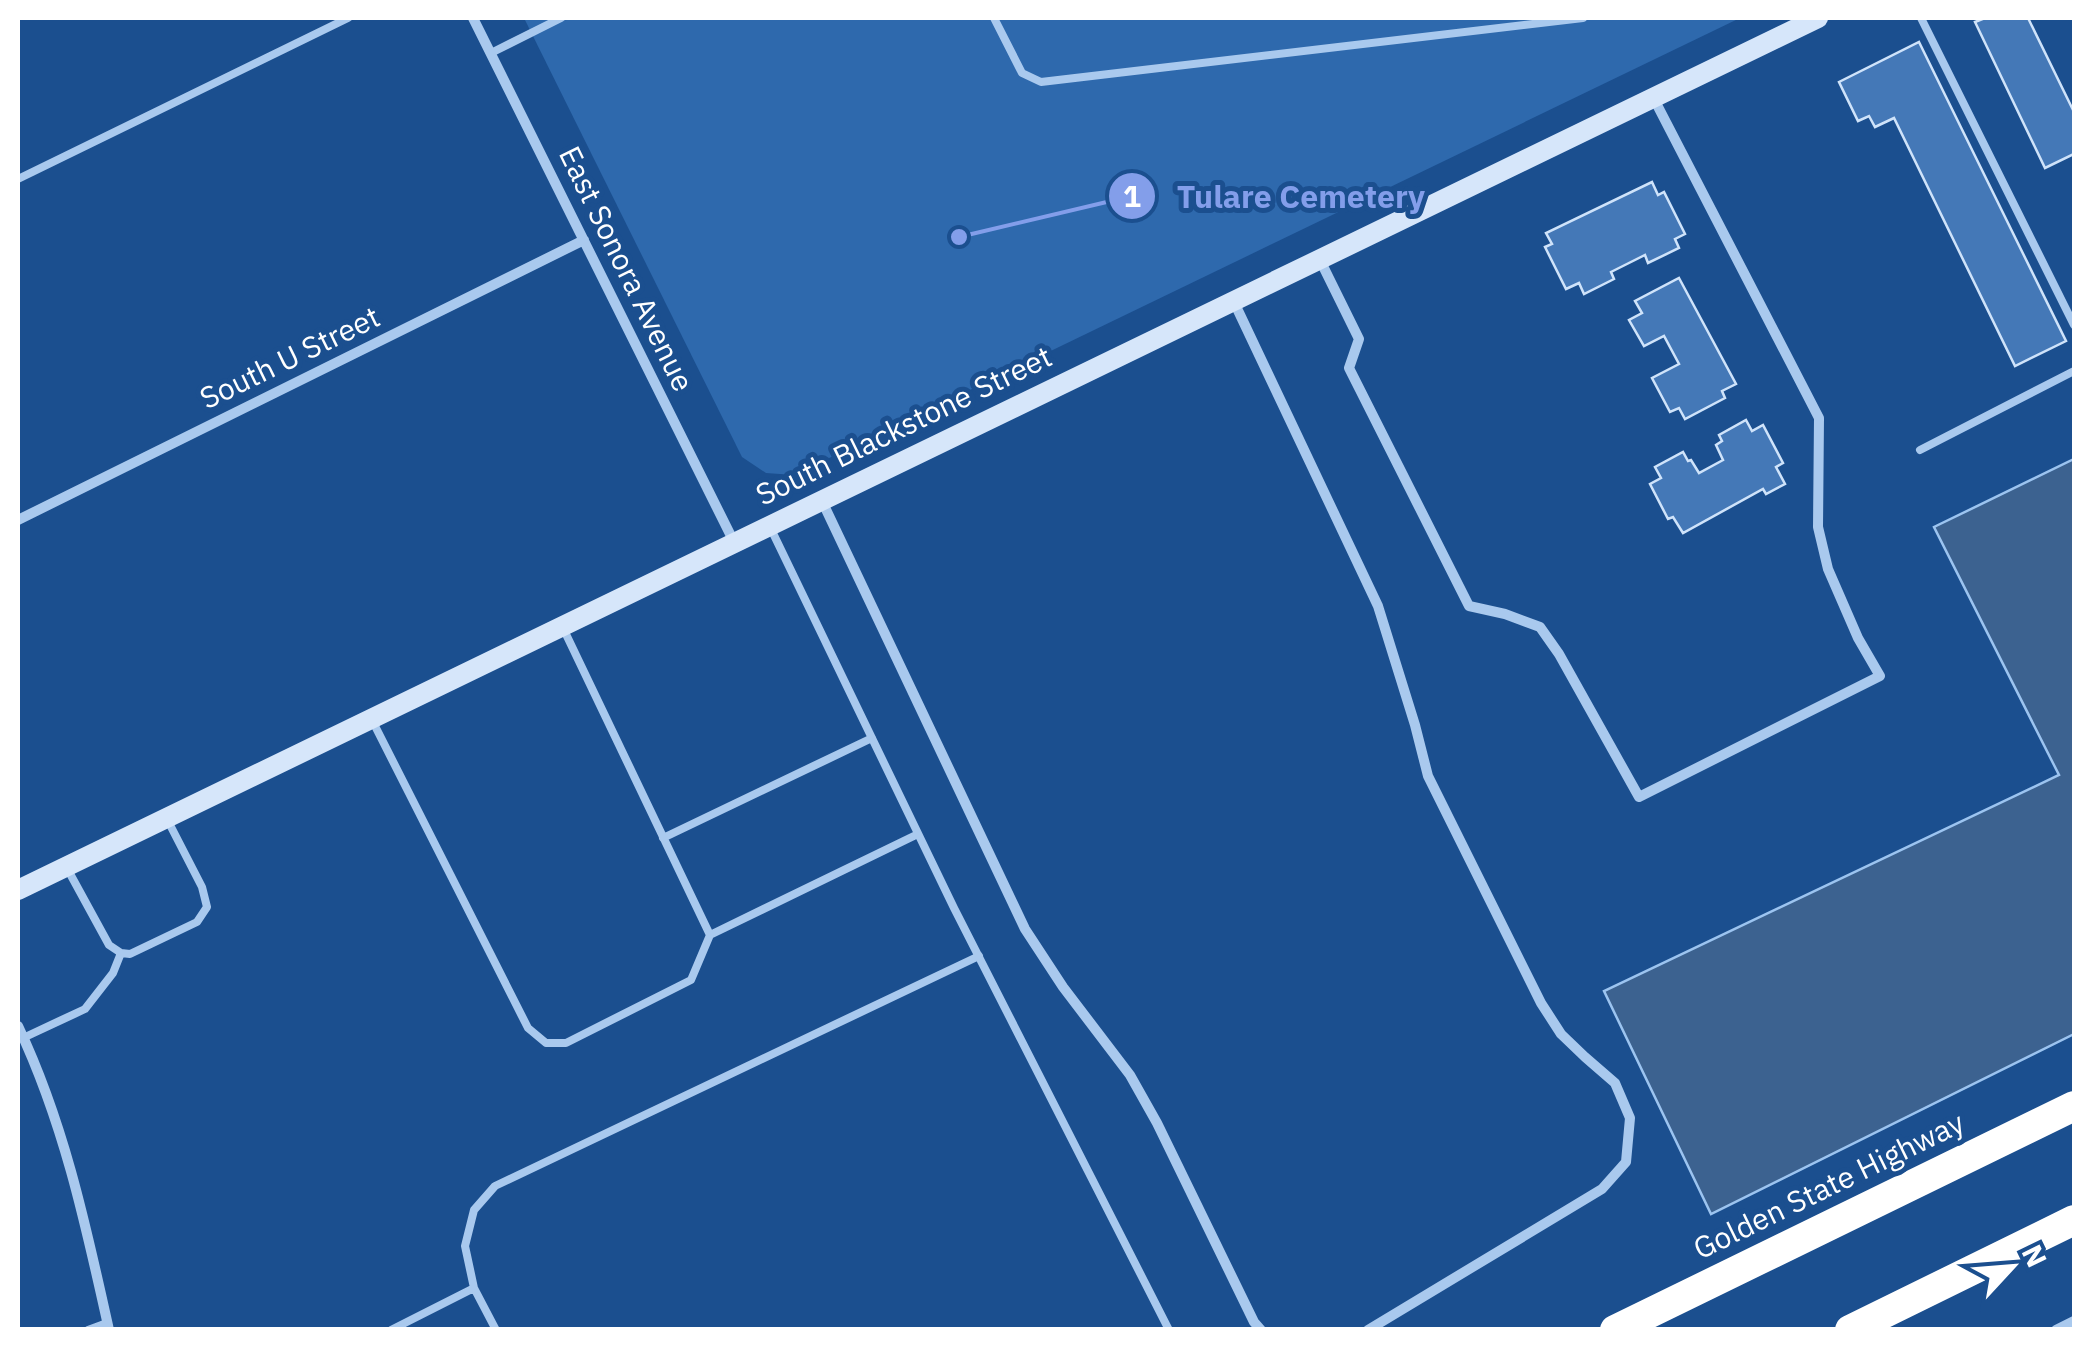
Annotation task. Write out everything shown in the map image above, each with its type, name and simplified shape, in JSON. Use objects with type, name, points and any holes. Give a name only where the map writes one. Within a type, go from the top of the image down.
[{"type":"highway","name":"Golden State Highway","points":[[1615,1330],[2074,1106]]},
{"type":"highway","points":[[1850,1330],[2074,1220]]},
{"type":"main road","name":"South Blackstone Street","points":[[18,890],[1818,18]]},
{"type":"street","name":"East Sonora Avenue","points":[[473,18],[734,542]]},
{"type":"street","points":[[1320,259],[1359,340],[1349,368],[1469,606],[1540,627],[1639,797],[1880,676],[1858,638],[1828,569],[1818,527],[1820,418],[1653,97]]},
{"type":"street","name":"South U Street","points":[[18,520],[584,240]]},
{"type":"street","points":[[1234,300],[1378,606],[1428,776],[1541,1003],[1562,1034],[1615,1083],[1630,1118],[1626,1162],[1602,1189],[1368,1330]]},
{"type":"street","points":[[822,500],[1025,929],[1130,1075],[1261,1330]]},
{"type":"street","points":[[18,1026],[55,1115],[86,1223],[108,1326]]},
{"type":"street","points":[[2056,1330],[2074,1320]]},
{"type":"lane","points":[[18,179],[348,18]]},
{"type":"lane","points":[[490,53],[561,18]]},
{"type":"lane","points":[[994,18],[1022,73],[1040,82],[1582,18]]},
{"type":"lane","points":[[1921,18],[2074,325]]},
{"type":"lane","points":[[1920,450],[2074,371]]},
{"type":"lane","points":[[769,526],[918,834],[1169,1330]]},
{"type":"lane","points":[[562,626],[710,935]]},
{"type":"lane","points":[[371,718],[528,1028],[546,1043],[566,1042],[691,980],[710,935],[918,834]]},
{"type":"lane","points":[[663,838],[872,738]]},
{"type":"lane","points":[[66,866],[109,945],[122,953],[130,954],[197,922],[208,907],[202,887],[166,818]]},
{"type":"lane","points":[[23,1038],[86,1009],[122,953]]},
{"type":"lane","points":[[496,1330],[474,1288],[465,1246],[474,1210],[495,1186],[979,956]]},
{"type":"lane","points":[[391,1330],[474,1288]]},
{"type":"lane","points":[[88,1330],[108,1326]]},
{"type":"shaded area","points":[[524,18],[1740,18],[794,475],[766,473],[742,457]]},
{"type":"shaded area","points":[[2074,459],[2074,1034],[1711,1214],[1604,991],[2059,775],[1934,527]]},
{"type":"building","points":[[1985,18],[2028,18],[2074,112],[2074,154],[2045,168],[1975,22]]},
{"type":"building","points":[[1919,42],[2066,341],[2015,366],[1894,118],[1875,127],[1869,116],[1858,121],[1839,82]]},
{"type":"building","points":[[1652,182],[1658,195],[1664,192],[1685,234],[1675,239],[1679,248],[1648,263],[1645,255],[1611,272],[1614,279],[1584,294],[1579,283],[1566,289],[1545,247],[1552,244],[1546,233]]},
{"type":"building","points":[[1679,278],[1736,384],[1722,391],[1725,398],[1685,419],[1679,408],[1670,412],[1652,378],[1679,364],[1664,336],[1644,346],[1629,320],[1642,313],[1635,301]]},
{"type":"building","points":[[1746,420],[1752,431],[1763,425],[1783,463],[1776,467],[1785,484],[1766,494],[1763,489],[1683,533],[1673,517],[1668,519],[1650,484],[1661,478],[1655,467],[1683,452],[1699,473],[1723,460],[1716,445],[1722,441],[1719,435]]},
{"type":"place","name":"Tulare Cemetery","points":[[959,237]]}]
